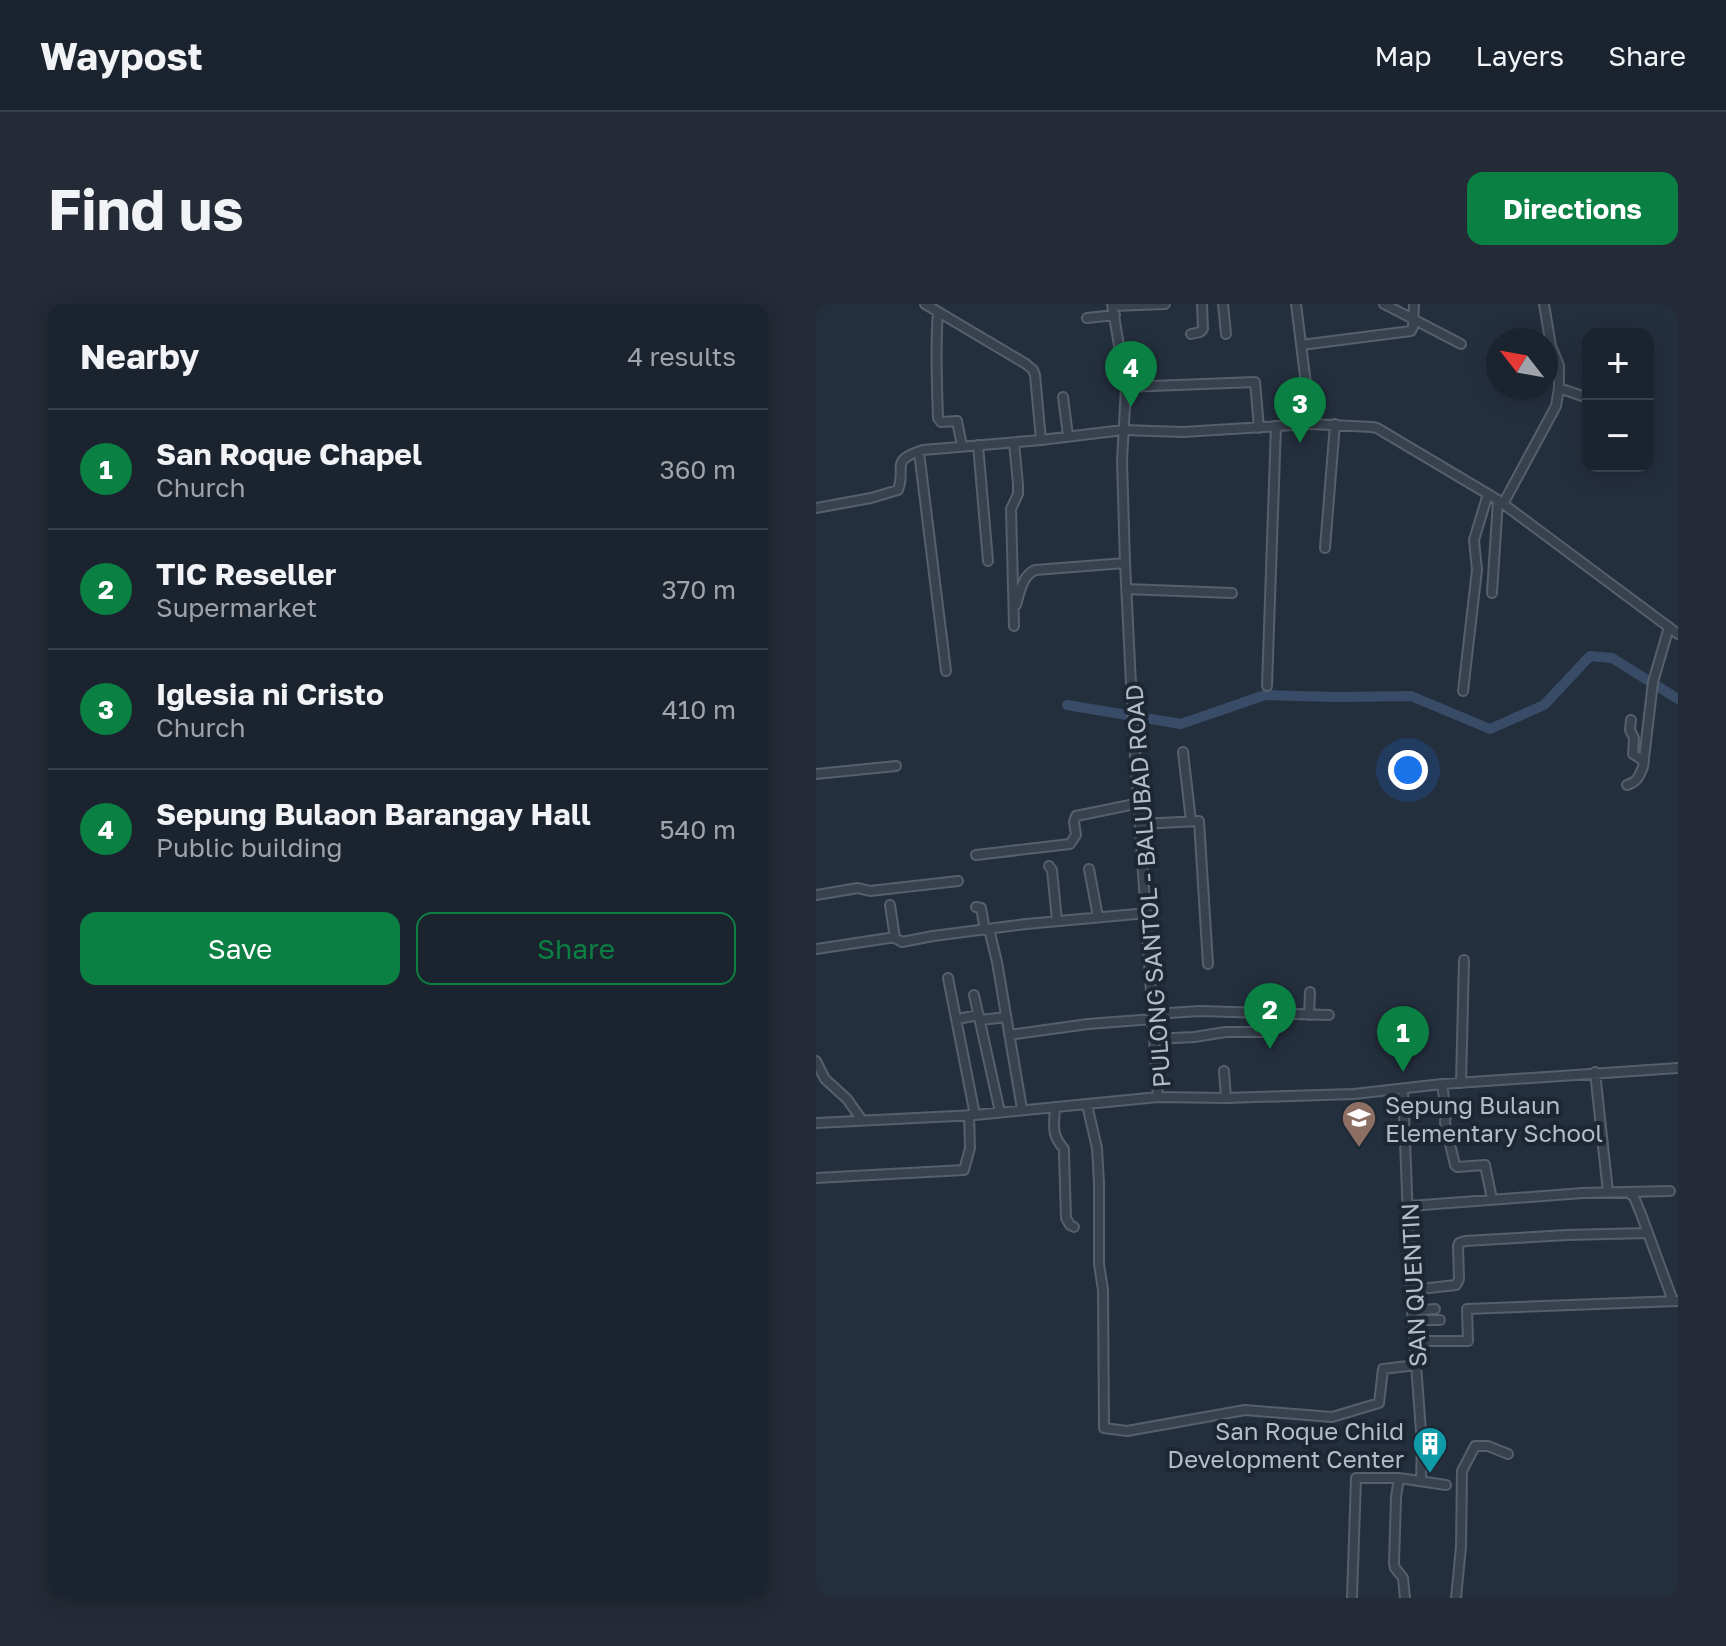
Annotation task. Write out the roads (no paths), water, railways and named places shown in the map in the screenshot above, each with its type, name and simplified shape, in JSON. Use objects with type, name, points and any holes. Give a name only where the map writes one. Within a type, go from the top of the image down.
[{"type":"street","points":[[925,304],[1033,370],[1041,440]]},
{"type":"street","points":[[1087,318],[1113,308],[1165,304]]},
{"type":"street","points":[[1191,334],[1203,329],[1202,304]]},
{"type":"street","points":[[1223,304],[1226,334]]},
{"type":"street","points":[[1296,304],[1311,424]]},
{"type":"street","points":[[1384,304],[1461,344]]},
{"type":"street","points":[[1301,345],[1411,331],[1414,304]]},
{"type":"street","points":[[1492,593],[1501,502],[1556,406],[1559,365],[1551,346],[1544,304]]},
{"type":"street","name":"PULONG SANTOL - BALUBAD ROAD","points":[[1113,308],[1126,387],[1123,430],[1126,589],[1158,1097],[1354,1094],[1442,1084],[1678,1068]]},
{"type":"street","points":[[938,312],[935,348],[938,418],[941,422],[959,423],[962,446]]},
{"type":"street","points":[[1126,387],[1255,382],[1259,428]]},
{"type":"street","points":[[1559,388],[1582,396]]},
{"type":"street","points":[[1063,397],[1068,436]]},
{"type":"street","points":[[816,508],[898,490],[899,469],[903,460],[919,452],[1123,430],[1183,432],[1311,424],[1377,428],[1501,502],[1678,634]]},
{"type":"street","points":[[1325,548],[1335,424]]},
{"type":"street","points":[[1267,686],[1276,426]]},
{"type":"street","points":[[1014,443],[1018,484],[1018,494],[1011,509],[1014,626]]},
{"type":"street","points":[[978,445],[988,561]]},
{"type":"street","points":[[919,452],[946,671]]},
{"type":"street","points":[[1463,691],[1477,570],[1474,540],[1488,494]]},
{"type":"street","points":[[1014,613],[1028,573],[1125,563]]},
{"type":"street","points":[[1126,589],[1232,593]]},
{"type":"street","points":[[1627,785],[1638,779],[1644,761],[1653,684],[1669,627]]},
{"type":"street","points":[[1631,720],[1633,754],[1644,761]]},
{"type":"street","points":[[1183,752],[1191,821]]},
{"type":"street","points":[[816,774],[896,766]]},
{"type":"street","points":[[976,855],[1070,844],[1076,835],[1076,816],[1140,803]]},
{"type":"street","points":[[1141,824],[1199,821],[1208,964]]},
{"type":"street","points":[[1049,866],[1057,921]]},
{"type":"street","points":[[1089,869],[1098,917]]},
{"type":"street","points":[[816,895],[858,888],[870,891],[958,881]]},
{"type":"street","points":[[890,905],[895,938]]},
{"type":"street","points":[[976,907],[981,908],[987,929],[1022,1109]]},
{"type":"street","points":[[816,949],[1147,913]]},
{"type":"street","points":[[1461,1083],[1464,960]]},
{"type":"street","points":[[816,1178],[964,1170],[970,1148],[972,1115],[948,978]]},
{"type":"street","points":[[1309,1015],[1310,992]]},
{"type":"street","points":[[974,995],[1000,1112]]},
{"type":"street","points":[[1009,1035],[1200,1011],[1329,1015]]},
{"type":"street","points":[[957,1019],[1006,1017]]},
{"type":"street","points":[[1154,1039],[1226,1032],[1267,1032]]},
{"type":"street","points":[[816,1061],[825,1079],[847,1099],[862,1120]]},
{"type":"street","points":[[1224,1071],[1226,1098]]},
{"type":"street","points":[[1595,1072],[1608,1192]]},
{"type":"street","points":[[1442,1084],[1445,1123],[1455,1166],[1485,1165],[1492,1199]]},
{"type":"street","name":"SAN QUENTIN","points":[[1403,1089],[1411,1290],[1422,1445],[1421,1481]]},
{"type":"street","points":[[816,1123],[972,1115],[1158,1097]]},
{"type":"street","points":[[1087,1105],[1097,1148],[1099,1183],[1104,1428],[1127,1431],[1245,1410],[1332,1417],[1379,1403],[1383,1369],[1416,1365]]},
{"type":"street","points":[[1055,1107],[1054,1134],[1056,1143],[1060,1144],[1064,1153],[1066,1218],[1074,1227]]},
{"type":"street","points":[[1409,1206],[1608,1192],[1670,1191]]},
{"type":"street","points":[[1416,1341],[1468,1341],[1467,1309],[1676,1301],[1634,1197],[1628,1192]]},
{"type":"street","points":[[1411,1290],[1456,1285],[1459,1279],[1458,1246],[1465,1241],[1648,1233]]},
{"type":"street","points":[[1413,1316],[1435,1309]]},
{"type":"street","points":[[1413,1316],[1440,1320]]},
{"type":"street","points":[[1456,1598],[1461,1547],[1462,1471],[1475,1446],[1488,1446],[1508,1454]]},
{"type":"street","points":[[1352,1598],[1354,1480],[1358,1476],[1399,1478],[1446,1485]]},
{"type":"street","points":[[1399,1478],[1394,1563],[1403,1578],[1405,1598]]},
{"type":"waterway","points":[[1067,705],[1181,724],[1265,695],[1411,696],[1490,729],[1544,705],[1590,656],[1612,658],[1678,699]]},
{"type":"place","name":"Sepung Bulaon Barangay Hall","points":[[1131,407]]},
{"type":"place","name":"Iglesia ni Cristo","points":[[1300,443]]},
{"type":"place","name":"TIC Reseller","points":[[1270,1049]]},
{"type":"place","name":"San Roque Chapel","points":[[1403,1072]]},
{"type":"place","name":"Sepung Bulaun Elementary School","points":[[1359,1149]]},
{"type":"place","name":"San Roque Child Development Center","points":[[1430,1475]]}]
